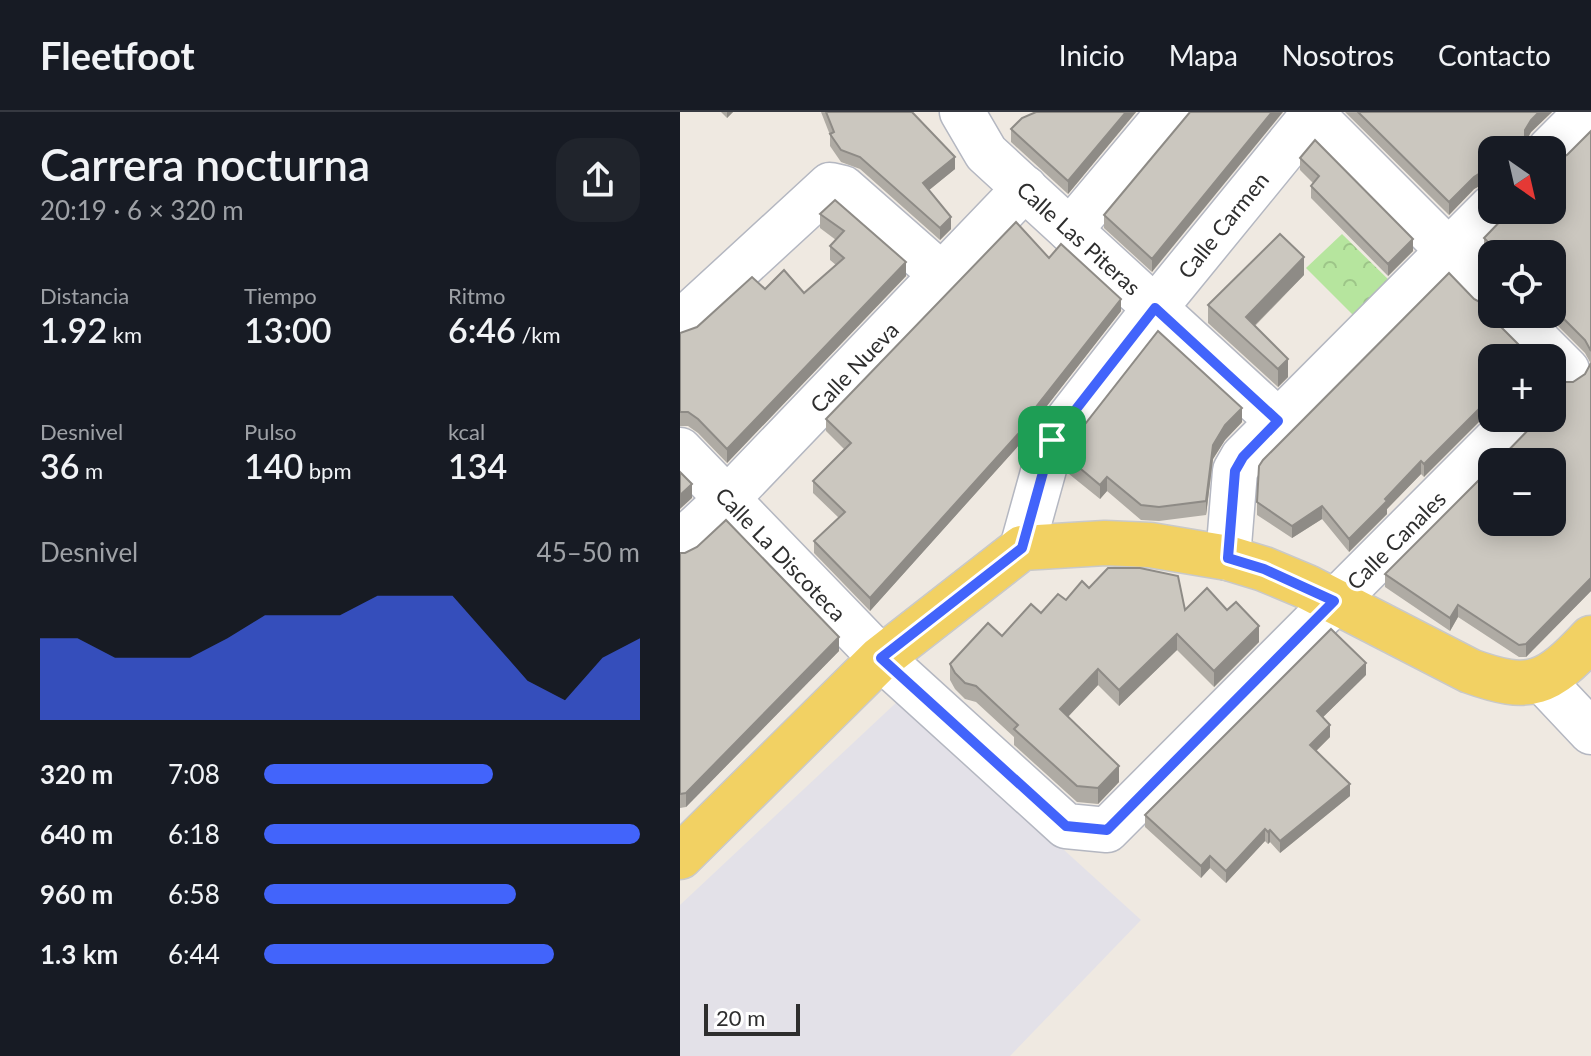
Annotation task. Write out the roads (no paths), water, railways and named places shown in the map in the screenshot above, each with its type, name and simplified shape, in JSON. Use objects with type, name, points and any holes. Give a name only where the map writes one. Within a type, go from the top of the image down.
[{"type":"main road","points":[[684,844],[881,658],[1022,548],[1105,543],[1150,545],[1228,558],[1264,569],[1334,601],[1470,671],[1519,685],[1542,680],[1560,668],[1591,638]]},
{"type":"street","name":"Calle Las Piteras","points":[[962,112],[986,153],[1278,421]]},
{"type":"street","points":[[1070,230],[1169,112]]},
{"type":"street","points":[[1563,136],[1587,112]]},
{"type":"street","points":[[1313,113],[1478,280]]},
{"type":"street","name":"Calle Carmen","points":[[1022,548],[1052,440],[1313,113]]},
{"type":"street","points":[[680,323],[830,185],[843,188],[942,275]]},
{"type":"street","name":"Calle Nueva","points":[[680,543],[727,499],[1025,188]]},
{"type":"street","points":[[1228,558],[1235,471],[1243,457],[1478,221]]},
{"type":"street","points":[[1527,328],[1570,367]]},
{"type":"street","name":"Calle Canales","points":[[881,658],[1066,826],[1107,830],[1504,432]]},
{"type":"street","name":"Calle La Discoteca","points":[[680,450],[881,658]]},
{"type":"street","points":[[1542,680],[1591,732]]}]
